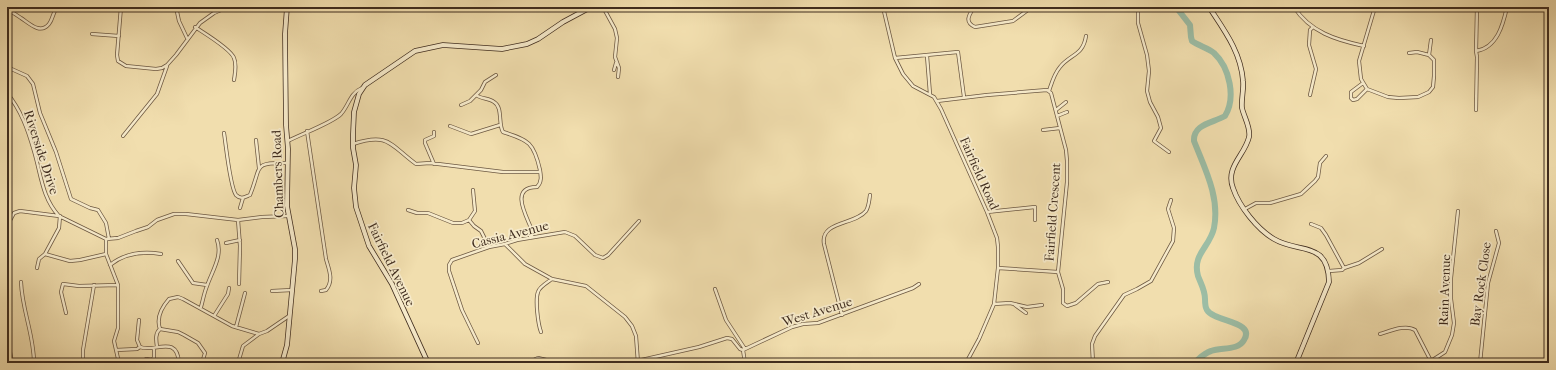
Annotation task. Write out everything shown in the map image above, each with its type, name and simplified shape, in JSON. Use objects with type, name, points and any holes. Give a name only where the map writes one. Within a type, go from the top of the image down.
[{"type":"street","points":[[7,10],[32,26],[42,28],[46,27],[50,23],[57,7]]},
{"type":"street","points":[[121,7],[117,58],[123,65],[156,69],[167,65]]},
{"type":"street","points":[[176,7],[179,21],[188,39]]},
{"type":"street","points":[[123,136],[157,94],[167,65],[195,28],[214,13],[228,7]]},
{"type":"street","name":"Chambers Road","points":[[283,362],[287,345],[288,316],[295,259],[295,249],[287,206],[288,141],[286,125],[285,34],[287,7]]},
{"type":"street","points":[[288,141],[339,116],[347,106],[352,94],[415,51],[442,45],[502,48],[527,44],[591,7]]},
{"type":"street","points":[[603,7],[615,29],[617,38],[616,63],[614,70]]},
{"type":"street","name":"Fairfield Road","points":[[883,7],[896,58],[909,82],[916,88],[930,94],[937,101],[987,212],[997,238],[998,268],[994,304],[979,339],[966,363]]},
{"type":"street","points":[[974,7],[968,17],[968,21],[970,25],[975,28],[1013,21],[1032,7]]},
{"type":"street","points":[[1138,7],[1138,23],[1147,55],[1148,97],[1158,117],[1161,128],[1154,141],[1169,152]]},
{"type":"street","points":[[1209,7],[1232,43],[1241,70],[1243,82],[1242,105],[1249,134],[1247,142],[1232,168],[1230,178],[1233,188],[1255,223],[1275,239],[1314,250],[1325,262],[1329,271],[1329,282],[1296,363]]},
{"type":"street","points":[[1294,7],[1300,16],[1312,28],[1364,46]]},
{"type":"street","points":[[1375,7],[1359,62],[1363,82],[1367,89],[1388,97],[1399,98],[1418,97],[1429,92],[1433,87],[1434,60],[1429,54],[1417,52],[1409,53]]},
{"type":"street","points":[[1476,7],[1476,110]]},
{"type":"street","points":[[1476,51],[1483,50],[1490,46],[1497,36],[1504,20],[1507,7]]},
{"type":"street","points":[[195,28],[222,46],[234,58],[236,68],[234,80]]},
{"type":"street","points":[[1310,95],[1316,69],[1309,45],[1310,30],[1312,28]]},
{"type":"street","points":[[92,34],[119,36]]},
{"type":"street","points":[[937,101],[964,97],[1049,91],[1055,74],[1067,60],[1079,53],[1086,36]]},
{"type":"street","points":[[1429,54],[1431,40]]},
{"type":"street","points":[[896,58],[958,52],[964,97]]},
{"type":"street","points":[[927,56],[930,94]]},
{"type":"street","points":[[616,63],[619,68],[618,77]]},
{"type":"street","points":[[7,67],[26,76],[33,84],[40,113],[56,152],[71,199],[98,210],[106,223],[108,239],[106,254],[118,284],[118,328],[114,341],[119,363]]},
{"type":"street","points":[[462,105],[470,101],[485,82],[496,75]]},
{"type":"street","points":[[1363,82],[1351,92],[1351,98],[1353,100],[1357,99],[1367,89]]},
{"type":"street","name":"Fairfield Avenue","points":[[362,88],[354,112],[353,144],[356,165],[354,188],[356,201],[364,232],[374,255],[392,284],[428,363]]},
{"type":"street","name":"Fairfield Crescent","points":[[998,268],[1058,272],[1067,182],[1067,161],[1066,150],[1056,110],[1049,91]]},
{"type":"street","name":"Riverside Drive","points":[[7,93],[19,109],[26,126],[45,195],[51,206],[60,216]]},
{"type":"street","points":[[476,95],[478,97],[491,100],[499,107],[500,125],[503,132],[519,137],[534,148],[540,172],[540,184],[537,187],[525,190],[522,198],[524,214],[533,233],[530,239]]},
{"type":"street","points":[[1056,110],[1066,102]]},
{"type":"street","points":[[1057,116],[1067,112]]},
{"type":"street","points":[[450,126],[471,134],[500,125]]},
{"type":"street","points":[[1043,130],[1060,128]]},
{"type":"street","points":[[307,131],[326,259],[331,278],[329,286],[326,290],[321,291]]},
{"type":"street","points":[[434,132],[434,136],[425,140],[425,142],[434,164]]},
{"type":"street","points":[[224,133],[233,186],[236,194],[240,198],[243,198]]},
{"type":"street","points":[[353,144],[377,138],[386,140],[416,164],[434,164],[503,172],[540,172]]},
{"type":"street","points":[[256,140],[259,168]]},
{"type":"street","points":[[1245,209],[1256,203],[1270,203],[1301,194],[1318,177],[1320,163],[1326,156]]},
{"type":"street","points":[[240,208],[243,198],[250,194],[259,168],[262,164],[270,162],[288,163]]},
{"type":"street","points":[[408,210],[417,213],[428,213],[453,223],[462,223],[470,220],[474,215],[476,208],[473,190]]},
{"type":"street","points":[[842,315],[824,244],[824,235],[829,229],[864,212],[868,208],[870,196]]},
{"type":"street","points":[[1093,363],[1093,340],[1124,295],[1151,280],[1173,241],[1174,228],[1168,208],[1171,200]]},
{"type":"street","points":[[987,212],[1035,207],[1035,220]]},
{"type":"street","points":[[7,226],[12,215],[20,211],[60,216],[108,239],[118,238],[136,232],[148,227],[157,220],[174,214],[238,220],[288,216]]},
{"type":"street","name":"Rain Avenue","points":[[1432,362],[1445,352],[1452,335],[1454,323],[1451,299],[1451,278],[1458,211]]},
{"type":"street","points":[[37,268],[39,259],[49,250],[59,228],[60,216]]},
{"type":"street","points":[[238,220],[240,240],[239,284]]},
{"type":"street","points":[[470,220],[474,226],[481,231],[488,247]]},
{"type":"street","name":"Cassia Avenue","points":[[478,344],[462,310],[448,268],[452,260],[488,247],[517,240],[565,232],[575,236],[595,255],[603,258],[608,255],[639,221]]},
{"type":"street","points":[[1311,224],[1321,228],[1344,268]]},
{"type":"street","name":"Bay Rock Close","points":[[1480,363],[1488,283],[1498,243],[1496,231]]},
{"type":"street","points":[[201,307],[207,284],[212,275],[218,255],[219,244],[217,240]]},
{"type":"street","points":[[226,243],[240,240]]},
{"type":"street","points":[[505,244],[525,264],[552,279],[586,286],[625,317],[632,326],[636,336],[638,362],[693,349],[727,338],[732,339],[740,349],[744,349]]},
{"type":"street","points":[[1329,271],[1342,270],[1359,263],[1382,249]]},
{"type":"street","points":[[110,265],[118,259],[133,254],[149,252],[161,254]]},
{"type":"street","points":[[45,254],[70,261],[106,254]]},
{"type":"street","points":[[178,261],[193,283],[207,284]]},
{"type":"street","points":[[1058,272],[1063,289],[1063,303],[1067,306],[1076,303],[1098,284],[1108,282]]},
{"type":"street","points":[[541,332],[538,319],[537,293],[552,279]]},
{"type":"street","points":[[21,282],[21,294],[31,336],[34,363]]},
{"type":"street","points":[[66,313],[61,292],[63,284],[79,286],[118,284]]},
{"type":"street","name":"West Avenue","points":[[744,349],[792,327],[803,324],[817,324],[913,288],[919,284]]},
{"type":"street","points":[[83,363],[94,285]]},
{"type":"street","points":[[214,316],[228,294],[229,288]]},
{"type":"street","points":[[715,289],[726,320],[744,349],[745,363]]},
{"type":"street","points":[[272,291],[292,290]]},
{"type":"street","points":[[236,327],[245,293]]},
{"type":"street","points":[[160,329],[158,325],[159,316],[169,299],[178,297],[201,307],[214,316],[236,327],[259,334]]},
{"type":"street","points":[[994,304],[1010,303],[1027,307],[1042,305]]},
{"type":"street","points":[[1014,305],[1026,313]]},
{"type":"street","points":[[238,363],[243,346],[288,316]]},
{"type":"street","points":[[138,320],[137,340],[140,346],[144,348],[167,346],[176,351],[179,363]]},
{"type":"street","points":[[1380,334],[1405,328],[1412,328],[1415,330],[1432,362]]},
{"type":"street","points":[[157,347],[156,335],[157,331],[160,329]]},
{"type":"street","points":[[160,329],[178,332],[198,343],[206,353],[202,363]]},
{"type":"street","points":[[7,335],[12,363]]},
{"type":"street","points":[[116,350],[137,349],[140,346]]},
{"type":"street","points":[[146,359],[153,360],[154,348]]},
{"type":"street","points":[[526,363],[540,358],[559,363]]},
{"type":"waterway","points":[[1176,7],[1190,25],[1192,41],[1214,53],[1220,59],[1230,83],[1230,101],[1225,116],[1200,127],[1195,135],[1194,141],[1207,173],[1215,205],[1214,228],[1212,235],[1199,256],[1197,268],[1198,276],[1203,287],[1207,310],[1217,317],[1239,325],[1244,329],[1246,334],[1244,340],[1238,346],[1208,352],[1194,363]]}]
